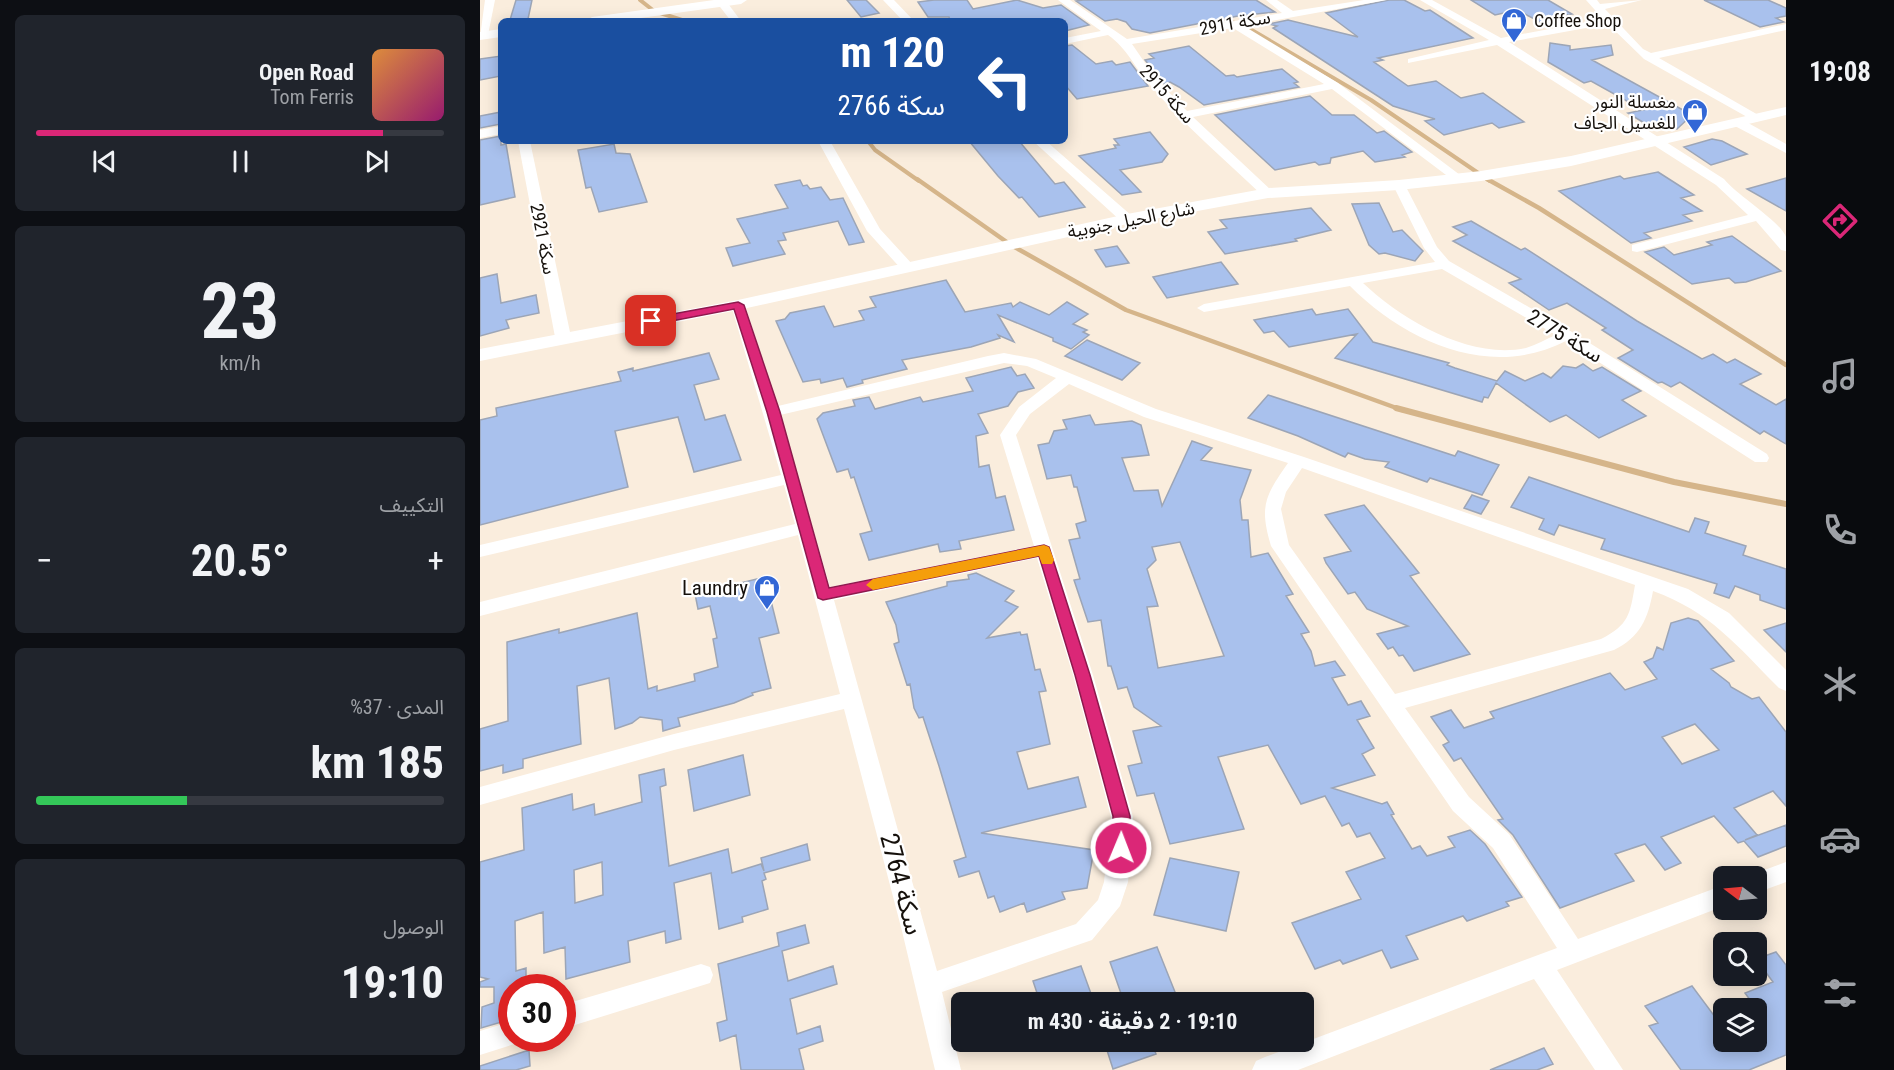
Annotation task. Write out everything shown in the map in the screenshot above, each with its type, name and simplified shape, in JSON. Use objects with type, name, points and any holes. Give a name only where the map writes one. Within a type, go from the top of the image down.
[{"type":"street","points":[[490,0],[482,36],[498,33]]},
{"type":"street","points":[[614,18],[741,0]]},
{"type":"street","points":[[888,0],[906,18]]},
{"type":"street","name":"سكة 2915","points":[[1063,0],[1125,42],[1152,81],[1184,115],[1268,193]]},
{"type":"street","points":[[1271,0],[1290,14]]},
{"type":"street","name":"سكة 2911","points":[[1125,42],[1382,0]]},
{"type":"street","points":[[1425,0],[1499,41],[1720,182],[1729,194],[1761,216],[1778,232],[1786,247]]},
{"type":"street","points":[[1595,3],[1637,0]]},
{"type":"street","points":[[722,3],[734,18]]},
{"type":"street","points":[[1595,3],[1610,21],[1648,57],[1756,118]]},
{"type":"street","points":[[1412,61],[1499,41],[1610,21]]},
{"type":"street","points":[[1234,24],[1334,85],[1458,178]]},
{"type":"street","points":[[1648,57],[1786,27]]},
{"type":"street","points":[[1068,40],[1110,32]]},
{"type":"street","points":[[1184,115],[1334,85]]},
{"type":"street","name":"شارع الحيل جنوبية","points":[[480,355],[563,337],[738,305],[1128,219],[1268,193],[1400,185],[1571,161],[1786,111]]},
{"type":"street","points":[[1737,122],[1786,149]]},
{"type":"street","points":[[480,134],[498,131]]},
{"type":"street","name":"سكة 2921","points":[[525,144],[563,337]]},
{"type":"street","points":[[826,144],[874,231],[908,268]]},
{"type":"street","points":[[1043,144],[1128,219]]},
{"type":"street","name":"سكة 2775","points":[[1400,185],[1431,248],[1444,264],[1567,335],[1761,458]]},
{"type":"street","points":[[1637,248],[1761,216]]},
{"type":"street","points":[[1204,308],[1355,283],[1444,264]]},
{"type":"street","points":[[1355,283],[1391,316],[1462,346],[1520,353],[1537,350],[1567,335]]},
{"type":"street","name":"سكة 2764","points":[[738,305],[773,412],[806,527],[929,985],[948,1070]]},
{"type":"street","points":[[773,412],[1004,358],[1031,362],[1150,413],[1298,460],[1700,603],[1722,618],[1786,684]]},
{"type":"street","points":[[929,985],[1084,932],[1108,906],[1116,882],[1121,848],[1122,816],[1083,675],[1008,435],[1010,426],[1019,416],[1068,376]]},
{"type":"street","points":[[1298,460],[1272,501],[1271,519],[1280,546],[1461,804],[1491,829],[1501,842],[1573,952]]},
{"type":"street","points":[[480,550],[792,478]]},
{"type":"street","points":[[480,609],[806,527]]},
{"type":"street","points":[[823,594],[1044,550]]},
{"type":"street","points":[[1389,704],[1607,645],[1627,636],[1639,618],[1645,583]]},
{"type":"street","points":[[480,796],[674,742],[851,699]]},
{"type":"street","points":[[1767,879],[1786,872]]},
{"type":"street","points":[[1281,1067],[1539,965],[1713,900]]},
{"type":"street","points":[[1539,965],[1610,1070]]},
{"type":"street","points":[[576,1013],[701,975]]},
{"type":"street","points":[[480,1043],[498,1037]]},
{"type":"building","points":[[516,0],[532,0],[528,18],[511,18]]},
{"type":"building","points":[[847,0],[866,0],[879,13],[861,17]]},
{"type":"building","points":[[967,0],[973,9],[1017,0],[1043,8],[1061,5],[1089,25],[1068,30],[1068,18],[928,17],[918,2]]},
{"type":"building","points":[[1256,0],[1275,12],[1238,16],[1150,33],[1132,29],[1126,22],[1117,19],[1105,21],[1076,1]]},
{"type":"building","points":[[1389,0],[1404,0],[1425,11],[1430,10],[1473,38],[1378,58],[1383,60],[1374,62],[1408,86],[1436,81],[1461,98],[1483,93],[1524,122],[1499,128],[1492,123],[1444,135],[1425,121],[1435,119],[1393,106],[1273,28],[1277,26],[1269,24],[1288,20],[1358,37],[1326,13]]},
{"type":"building","points":[[1471,0],[1548,0],[1572,14],[1564,15],[1570,18],[1542,23],[1517,10],[1495,15]]},
{"type":"building","points":[[1704,0],[1768,0],[1786,8],[1786,16],[1776,18],[1784,22],[1760,27]]},
{"type":"building","points":[[1550,43],[1570,46],[1570,50],[1611,45],[1613,55],[1592,60],[1692,115],[1677,129],[1649,126],[1628,113],[1643,110],[1591,81],[1584,83],[1548,62]]},
{"type":"building","points":[[1072,45],[1096,64],[1112,61],[1116,65],[1130,62],[1148,86],[1077,99],[1068,88],[1068,46]]},
{"type":"building","points":[[1189,46],[1226,76],[1237,77],[1282,69],[1298,82],[1294,83],[1299,87],[1204,105],[1170,82],[1164,84],[1145,60],[1154,58],[1149,54]]},
{"type":"building","points":[[498,56],[498,77],[480,80],[480,59]]},
{"type":"building","points":[[1310,96],[1332,115],[1354,115],[1377,133],[1384,131],[1412,152],[1402,155],[1405,157],[1375,162],[1363,151],[1331,158],[1330,163],[1319,165],[1315,162],[1275,170],[1215,115]]},
{"type":"building","points":[[498,113],[498,125],[480,128],[480,116]]},
{"type":"building","points":[[1150,132],[1168,154],[1162,162],[1120,170],[1141,192],[1122,195],[1079,156],[1116,148],[1114,145],[1119,145],[1114,139]]},
{"type":"building","points":[[498,137],[498,144],[506,144],[515,197],[480,205],[480,140]]},
{"type":"building","points":[[1712,139],[1722,141],[1747,154],[1711,165],[1684,147]]},
{"type":"building","points":[[614,144],[616,153],[630,154],[647,202],[599,212],[591,187],[586,188],[578,150]]},
{"type":"building","points":[[971,144],[1022,144],[1055,184],[1064,182],[1085,207],[1039,217],[1022,197],[1019,198]]},
{"type":"building","points":[[1658,172],[1694,195],[1681,198],[1702,211],[1683,215],[1692,221],[1644,233],[1651,238],[1631,243],[1559,191],[1620,176],[1624,179]]},
{"type":"building","points":[[1786,178],[1786,211],[1747,189]]},
{"type":"building","points":[[800,180],[803,186],[807,185],[810,189],[821,187],[830,200],[843,198],[864,242],[849,245],[838,221],[783,233],[786,240],[778,241],[785,254],[733,266],[726,248],[750,243],[737,219],[788,208],[775,185]]},
{"type":"building","points":[[1379,203],[1393,232],[1402,230],[1423,251],[1415,261],[1385,253],[1379,254],[1369,245],[1352,204]]},
{"type":"building","points":[[1311,208],[1331,230],[1295,239],[1297,241],[1225,254],[1208,232],[1227,228],[1220,220]]},
{"type":"building","points":[[1471,221],[1521,250],[1525,248],[1637,321],[1702,359],[1713,354],[1727,363],[1735,359],[1761,374],[1740,384],[1776,405],[1786,399],[1786,444],[1764,431],[1760,434],[1680,382],[1671,387],[1662,382],[1658,383],[1618,358],[1633,350],[1602,330],[1606,328],[1567,303],[1549,310],[1509,283],[1521,279],[1453,241],[1467,235],[1453,227]]},
{"type":"building","points":[[1732,236],[1781,271],[1746,282],[1735,283],[1729,278],[1692,284],[1645,252],[1664,247],[1674,255],[1712,245],[1707,242]]},
{"type":"building","points":[[1117,246],[1129,263],[1106,267],[1095,250]]},
{"type":"building","points":[[1221,262],[1238,284],[1167,298],[1153,277]]},
{"type":"building","points":[[497,274],[501,303],[536,295],[539,313],[506,320],[509,328],[480,336],[480,278]]},
{"type":"building","points":[[946,280],[965,312],[1011,303],[1013,307],[1020,302],[1049,315],[1067,302],[1088,314],[1073,324],[1087,330],[1083,332],[1089,335],[1071,349],[1053,341],[1053,338],[998,315],[1014,342],[998,335],[1000,338],[971,347],[902,360],[907,369],[862,380],[863,383],[847,387],[843,378],[821,383],[820,379],[803,382],[776,321],[785,319],[790,313],[824,306],[834,327],[864,320],[859,311],[876,307],[870,297]]},
{"type":"building","points":[[1312,309],[1316,315],[1348,309],[1373,342],[1449,363],[1447,365],[1497,381],[1505,371],[1525,381],[1543,373],[1551,378],[1563,366],[1576,368],[1583,364],[1593,371],[1602,367],[1641,391],[1622,400],[1646,416],[1599,438],[1566,415],[1550,422],[1496,383],[1488,398],[1484,397],[1482,402],[1335,358],[1357,334],[1289,347],[1274,331],[1264,333],[1254,320]]},
{"type":"building","points":[[1087,340],[1140,363],[1122,380],[1065,356]]},
{"type":"building","points":[[709,353],[719,379],[694,385],[705,420],[725,415],[741,460],[694,472],[678,417],[615,431],[628,487],[480,525],[480,420],[497,416],[496,408],[621,381],[618,372],[633,368],[633,371]]},
{"type":"building","points":[[1011,367],[1017,376],[1025,374],[1034,388],[1018,392],[1008,406],[978,414],[988,433],[976,436],[979,467],[989,465],[996,498],[1005,496],[1014,530],[959,541],[961,549],[940,552],[938,544],[869,560],[860,534],[872,531],[854,477],[851,478],[848,469],[837,472],[817,419],[823,413],[855,406],[853,400],[869,397],[875,409],[920,397],[923,402],[973,391],[966,378]]},
{"type":"building","points":[[1268,395],[1455,456],[1458,451],[1499,465],[1482,495],[1430,478],[1427,482],[1385,467],[1389,462],[1365,459],[1348,453],[1345,457],[1298,436],[1248,418]]},
{"type":"building","points":[[1090,415],[1095,425],[1132,421],[1141,425],[1149,455],[1122,458],[1134,491],[1158,490],[1162,506],[1192,441],[1212,448],[1201,460],[1251,470],[1240,500],[1242,520],[1248,520],[1251,557],[1268,553],[1293,594],[1286,596],[1309,632],[1301,634],[1311,651],[1315,666],[1335,661],[1345,675],[1332,678],[1348,705],[1361,701],[1370,716],[1357,720],[1374,748],[1362,754],[1375,775],[1332,788],[1382,804],[1387,802],[1394,814],[1391,815],[1412,849],[1420,846],[1427,856],[1455,847],[1448,837],[1470,830],[1485,844],[1522,897],[1506,902],[1509,906],[1467,921],[1463,916],[1406,936],[1418,959],[1391,968],[1382,950],[1343,964],[1340,960],[1315,969],[1292,923],[1361,899],[1346,872],[1385,858],[1370,833],[1357,837],[1349,823],[1342,826],[1325,796],[1301,804],[1268,745],[1218,757],[1244,829],[1170,844],[1154,793],[1137,796],[1128,766],[1142,763],[1133,731],[1161,726],[1134,707],[1127,687],[1118,689],[1111,666],[1108,666],[1101,620],[1088,622],[1074,580],[1080,579],[1069,540],[1080,538],[1076,524],[1086,521],[1077,487],[1074,487],[1071,475],[1047,479],[1038,445],[1049,443],[1054,431],[1067,429],[1063,420]],"holes":[[[1180,542],[1224,656],[1158,668],[1147,607],[1158,606],[1147,569],[1156,560],[1152,547]]]},
{"type":"building","points":[[1529,477],[1689,532],[1695,518],[1709,522],[1705,533],[1746,546],[1743,555],[1786,569],[1786,609],[1760,600],[1760,595],[1735,586],[1729,598],[1714,593],[1717,584],[1601,549],[1605,539],[1559,525],[1554,535],[1539,529],[1544,519],[1511,507]]},
{"type":"building","points":[[1472,495],[1489,501],[1481,514],[1464,508]]},
{"type":"building","points":[[1364,505],[1419,573],[1410,576],[1470,654],[1414,671],[1403,655],[1399,656],[1393,647],[1388,649],[1377,634],[1408,626],[1367,609],[1355,592],[1348,594],[1324,558],[1351,551],[1325,515]]},
{"type":"building","points":[[976,573],[1014,591],[1005,601],[1018,607],[987,638],[1020,632],[1021,635],[1027,634],[1035,670],[1040,669],[1046,691],[1039,692],[1050,744],[1017,752],[1028,789],[1078,777],[1086,807],[981,833],[1094,850],[1087,888],[1062,892],[1065,899],[1027,912],[1024,903],[1000,912],[994,896],[988,898],[979,871],[959,877],[954,861],[966,857],[923,717],[919,718],[914,708],[910,684],[907,685],[894,644],[899,642],[896,625],[886,602],[947,586],[947,582],[969,579],[968,575]]},
{"type":"building","points":[[765,577],[779,633],[759,638],[771,688],[752,693],[753,695],[734,703],[678,718],[680,726],[663,731],[662,720],[640,717],[632,723],[615,729],[609,678],[577,686],[581,744],[523,759],[523,768],[503,773],[503,765],[480,771],[480,729],[508,721],[507,642],[559,629],[559,633],[637,613],[648,689],[657,686],[657,691],[695,681],[694,674],[718,667],[713,639],[717,638],[710,606],[698,609],[695,594]]},
{"type":"building","points":[[1688,618],[1698,621],[1734,661],[1711,669],[1731,687],[1752,699],[1759,697],[1786,732],[1786,806],[1773,791],[1734,808],[1757,835],[1745,840],[1786,825],[1786,846],[1758,857],[1744,841],[1738,843],[1714,816],[1661,837],[1681,863],[1665,870],[1645,844],[1615,854],[1634,881],[1560,908],[1513,835],[1498,820],[1503,819],[1461,758],[1454,761],[1443,745],[1449,742],[1431,717],[1451,710],[1464,728],[1494,718],[1490,712],[1610,673],[1625,690],[1657,679],[1644,662],[1653,658],[1657,647],[1663,650],[1671,623]],"holes":[[[1695,724],[1719,750],[1682,764],[1662,737]]]},
{"type":"building","points":[[1786,623],[1786,652],[1764,630]]},
{"type":"building","points":[[743,755],[750,795],[694,811],[688,770]]},
{"type":"building","points":[[664,769],[666,785],[660,787],[669,866],[728,849],[732,873],[761,864],[764,871],[761,858],[807,844],[810,860],[764,873],[766,879],[762,881],[768,909],[742,917],[743,922],[719,929],[711,873],[674,883],[681,939],[666,943],[665,931],[628,941],[630,962],[576,976],[576,974],[566,974],[565,947],[544,953],[543,912],[515,921],[516,971],[526,968],[526,974],[498,974],[498,1023],[481,1028],[482,1007],[494,1003],[494,987],[480,987],[480,982],[488,979],[480,977],[480,862],[524,850],[522,808],[572,794],[573,810],[594,804],[595,815],[642,802],[639,775]],"holes":[[[602,862],[603,895],[575,903],[574,870]]]},
{"type":"building","points":[[1170,858],[1239,872],[1226,931],[1154,915]]},
{"type":"building","points":[[805,925],[809,943],[782,951],[788,981],[833,966],[837,984],[790,999],[797,1034],[820,1026],[823,1041],[799,1049],[804,1070],[741,1070],[736,1035],[720,1041],[717,1023],[727,1020],[718,964],[779,946],[777,933]]},
{"type":"building","points":[[1157,947],[1175,992],[1120,992],[1110,962]]},
{"type":"building","points":[[1776,952],[1786,965],[1786,1055],[1749,1070],[1681,1070],[1649,1026],[1658,1023],[1645,1006],[1692,986],[1713,1014],[1713,1052],[1767,1052],[1767,998],[1749,998],[1745,993],[1773,982],[1767,974],[1767,955]]},
{"type":"building","points":[[1081,966],[1090,992],[1037,992],[1033,981]]},
{"type":"building","points":[[1544,1048],[1553,1064],[1537,1070],[1490,1070]]},
{"type":"building","points":[[529,1052],[530,1066],[516,1070],[480,1070],[480,1066]]},
{"type":"building","points":[[1108,1052],[1155,1052],[1156,1054],[1113,1069]]},
{"type":"waterway","points":[[640,0],[654,11],[676,18]]},
{"type":"waterway","points":[[1217,16],[1250,29],[1371,100],[1487,179]]},
{"type":"waterway","points":[[870,144],[875,150],[919,181]]},
{"type":"waterway","points":[[917,179],[1011,245],[1126,310],[1398,408]]},
{"type":"waterway","points":[[1487,179],[1539,208],[1786,365]]},
{"type":"waterway","points":[[1398,408],[1674,482],[1786,504]]},
{"type":"waterway","points":[[1398,408],[1402,410]]},
{"type":"slow traffic","points":[[873,585],[1044,550],[1047,560]]},
{"type":"place","name":"Coffee Shop","points":[[1514,44]]},
{"type":"place","name":"مغسلة النور للغسيل الجاف","points":[[1695,135]]},
{"type":"place","name":"Laundry","points":[[767,611]]},
{"type":"route","points":[[651,321],[738,305],[773,412],[823,594],[1044,550],[1083,675],[1122,816],[1121,848]]}]
